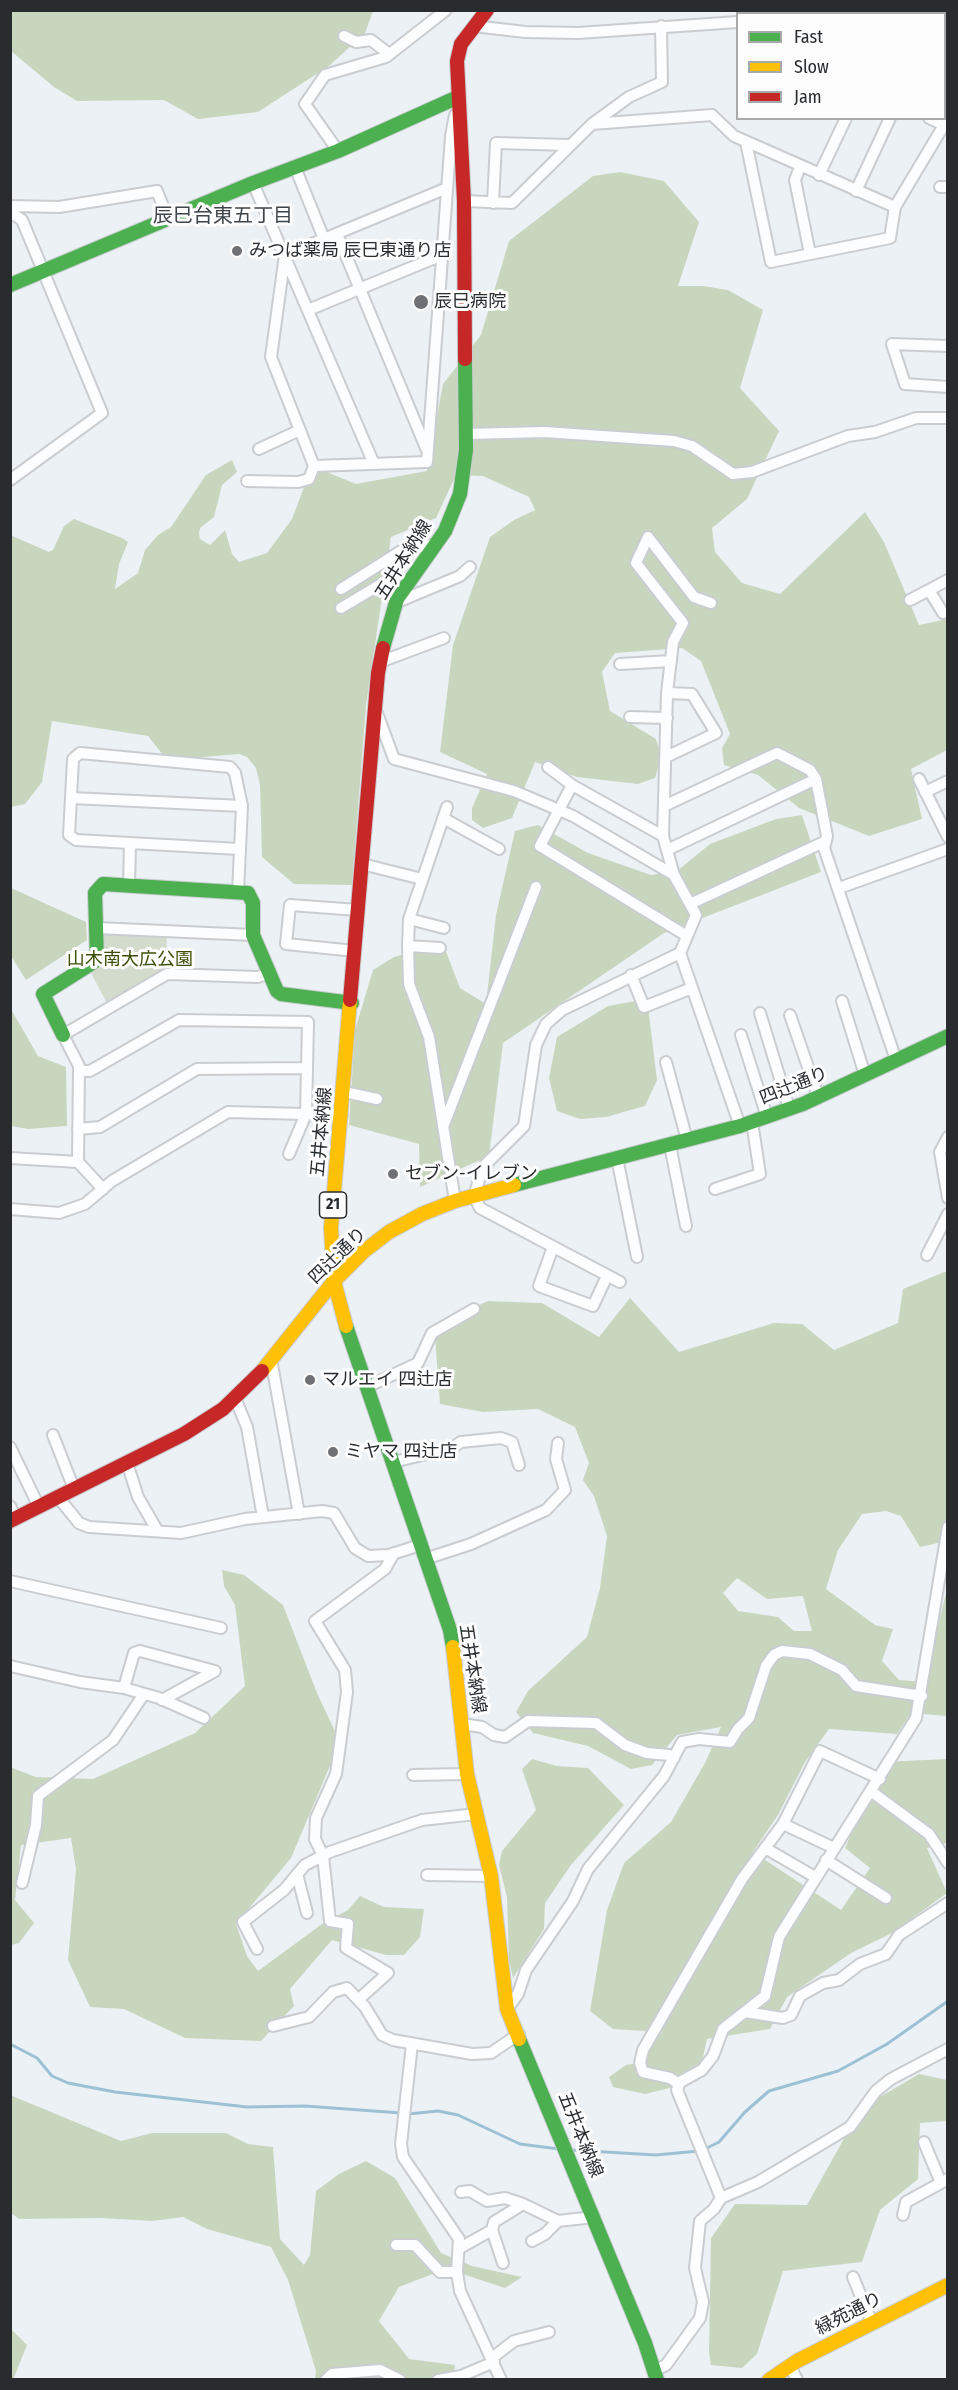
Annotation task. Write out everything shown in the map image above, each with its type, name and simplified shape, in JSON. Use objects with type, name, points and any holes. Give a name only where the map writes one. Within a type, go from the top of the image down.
[{"type":"main road","name":"五井本納線","points":[[487,10],[461,45],[457,61],[464,201],[467,434],[460,494],[445,531],[396,603],[386,630],[380,662],[331,1228],[334,1281],[367,1387],[450,1630],[467,1774],[491,1876],[507,2009],[594,2217],[656,2375]]},
{"type":"main road","points":[[10,285],[253,183],[338,151],[458,97]]},
{"type":"main road","points":[[63,1035],[43,994],[96,963],[99,956],[95,893],[102,885],[248,893],[253,903],[253,935],[277,991],[281,994],[352,1003]]},
{"type":"main road","name":"四辻通り","points":[[12,1515],[39,1507],[127,1463],[184,1434],[223,1409],[250,1385],[334,1281],[363,1252],[389,1232],[422,1214],[474,1196],[746,1124],[818,1096],[948,1036]]},
{"type":"main road","name":"緑苑通り","points":[[769,2379],[872,2323],[945,2289]]},
{"type":"street","points":[[338,151],[305,104],[325,75],[389,54],[446,10]]},
{"type":"street","points":[[474,26],[525,32],[578,33],[736,22]]},
{"type":"street","points":[[464,201],[512,203],[592,124],[629,97],[662,82],[661,26]]},
{"type":"street","points":[[344,36],[356,42],[371,40],[389,54]]},
{"type":"street","points":[[314,466],[427,462],[451,136],[458,97]]},
{"type":"street","points":[[592,124],[712,115],[734,136],[895,207]]},
{"type":"street","points":[[819,175],[845,120]]},
{"type":"street","points":[[856,191],[889,120]]},
{"type":"street","points":[[746,142],[771,262],[890,238],[895,207],[944,125],[933,120]]},
{"type":"street","points":[[493,202],[496,143],[570,145]]},
{"type":"street","points":[[295,167],[324,239]]},
{"type":"street","points":[[800,167],[795,180],[810,254]]},
{"type":"street","points":[[253,183],[374,464]]},
{"type":"street","points":[[285,255],[447,189]]},
{"type":"street","points":[[10,206],[59,207],[157,191],[168,219]]},
{"type":"street","points":[[10,212],[22,220],[102,413],[10,480]]},
{"type":"street","points":[[337,234],[428,452]]},
{"type":"street","points":[[248,481],[298,482],[309,479],[314,466],[271,357],[285,255]]},
{"type":"street","points":[[308,310],[442,255]]},
{"type":"street","points":[[948,346],[892,344],[905,384],[948,387]]},
{"type":"street","points":[[467,434],[545,432],[674,441],[692,446],[733,474],[752,472],[848,436],[875,432],[916,418],[948,418]]},
{"type":"street","points":[[259,449],[300,430]]},
{"type":"street","points":[[711,603],[694,597],[648,537],[636,563],[683,623],[673,642],[667,693],[663,836],[674,875],[696,915],[680,953],[746,1124],[760,1174],[715,1189]]},
{"type":"street","points":[[341,589],[401,551],[435,544]]},
{"type":"street","points":[[341,608],[382,583],[396,603],[460,576],[470,567]]},
{"type":"street","points":[[910,600],[948,580]]},
{"type":"street","points":[[928,590],[943,613]]},
{"type":"street","points":[[380,662],[444,638]]},
{"type":"street","points":[[620,664],[671,661]]},
{"type":"street","points":[[666,757],[716,733],[692,694],[667,693]]},
{"type":"street","points":[[375,708],[394,759],[514,791],[573,816],[674,875]]},
{"type":"street","points":[[630,717],[667,718]]},
{"type":"street","points":[[238,892],[242,806],[235,773],[230,767],[80,753],[73,759],[71,838],[239,849]]},
{"type":"street","points":[[664,806],[777,753],[810,770],[816,779],[827,836],[824,848],[896,1060]]},
{"type":"street","points":[[548,767],[572,785],[663,836]]},
{"type":"street","points":[[667,850],[816,779]]},
{"type":"street","points":[[919,779],[948,837]]},
{"type":"street","points":[[925,792],[948,782]]},
{"type":"street","points":[[572,785],[540,846],[687,936]]},
{"type":"street","points":[[71,798],[242,806]]},
{"type":"street","points":[[455,1202],[429,1036],[409,984],[409,918],[445,813],[499,849]]},
{"type":"street","points":[[690,904],[826,841]]},
{"type":"street","points":[[129,885],[130,843]]},
{"type":"street","points":[[839,888],[948,849]]},
{"type":"street","points":[[362,864],[422,879]]},
{"type":"street","points":[[443,1128],[536,887]]},
{"type":"street","points":[[355,951],[286,944],[290,905],[358,910]]},
{"type":"street","points":[[409,918],[444,928]]},
{"type":"street","points":[[97,928],[253,935]]},
{"type":"street","points":[[408,945],[440,948]]},
{"type":"street","points":[[620,1282],[480,1208],[474,1196],[483,1167],[524,1125],[536,1045],[546,1024],[562,1010],[680,953]]},
{"type":"street","points":[[103,1189],[78,1162],[79,1071],[63,1035],[167,974],[258,978],[270,973]]},
{"type":"street","points":[[631,975],[644,1007],[692,988]]},
{"type":"street","points":[[842,1000],[865,1074]]},
{"type":"street","points":[[760,1013],[789,1108]]},
{"type":"street","points":[[790,1015],[818,1096]]},
{"type":"street","points":[[79,1071],[90,1071],[179,1020],[308,1022],[306,1114],[289,1154]]},
{"type":"street","points":[[741,1035],[767,1116]]},
{"type":"street","points":[[666,1062],[687,1140]]},
{"type":"street","points":[[78,1129],[100,1127],[197,1070],[307,1068]]},
{"type":"street","points":[[344,1092],[377,1100]]},
{"type":"street","points":[[10,1209],[59,1213],[85,1204],[103,1189],[228,1112],[342,1115]]},
{"type":"street","points":[[948,1137],[939,1152],[948,1198]]},
{"type":"street","points":[[670,1145],[686,1226]]},
{"type":"street","points":[[10,1158],[78,1162]]},
{"type":"street","points":[[617,1158],[637,1257]]},
{"type":"street","points":[[927,1255],[948,1214]]},
{"type":"street","points":[[553,1247],[538,1286],[593,1306],[607,1276]]},
{"type":"street","points":[[367,1387],[418,1363],[432,1333],[474,1309]]},
{"type":"street","points":[[271,1359],[299,1514]]},
{"type":"street","points":[[235,1398],[247,1427],[263,1517]]},
{"type":"street","points":[[52,1435],[74,1489]]},
{"type":"street","points":[[393,1462],[452,1448],[461,1442],[501,1438],[512,1442],[519,1465]]},
{"type":"street","points":[[58,1497],[79,1523],[89,1527],[143,1532],[157,1530],[181,1533],[263,1517],[334,1513],[354,1548],[368,1556],[423,1552],[471,1544],[546,1510],[566,1490],[556,1459],[558,1443]]},
{"type":"street","points":[[10,1446],[39,1507]]},
{"type":"street","points":[[127,1463],[138,1497],[157,1530]]},
{"type":"street","points":[[721,2198],[677,2090],[679,2084],[702,2070],[713,2056],[723,2030],[765,1996],[779,1937],[815,1877],[872,1792],[916,1718],[922,1695],[948,1527]]},
{"type":"street","points":[[359,1999],[388,1973],[346,1948],[348,1924],[330,1921],[323,1856],[315,1839],[316,1818],[336,1774],[347,1692],[345,1671],[315,1621],[385,1569],[394,1553]]},
{"type":"street","points":[[10,1581],[221,1628]]},
{"type":"street","points":[[124,1688],[135,1653],[140,1651],[215,1671],[162,1700]]},
{"type":"street","points":[[507,2009],[518,1994],[526,1970],[573,1901],[588,1869],[622,1826],[643,1804],[682,1742],[690,1739],[730,1742],[749,1718],[766,1666],[774,1654],[782,1651],[810,1654],[842,1670],[856,1686],[922,1695]]},
{"type":"street","points":[[10,1666],[80,1682],[124,1688],[162,1700],[204,1718]]},
{"type":"street","points":[[22,1883],[36,1825],[38,1796],[113,1740],[144,1694]]},
{"type":"street","points":[[462,1724],[482,1727],[494,1735],[505,1737],[528,1721],[596,1723],[625,1744],[647,1753],[669,1755],[674,1758]]},
{"type":"street","points":[[679,2084],[670,2078],[643,2072],[640,2063],[643,2050],[742,1879],[783,1824],[820,1751],[880,1779]]},
{"type":"street","points":[[413,1775],[467,1774]]},
{"type":"street","points":[[872,1792],[929,1834],[948,1863]]},
{"type":"street","points":[[257,1949],[243,1922],[284,1890],[305,1865],[323,1856],[422,1820],[476,1814]]},
{"type":"street","points":[[783,1824],[834,1848]]},
{"type":"street","points":[[765,1848],[815,1877]]},
{"type":"street","points":[[826,1860],[886,1898]]},
{"type":"street","points":[[297,1874],[307,1913]]},
{"type":"street","points":[[427,1875],[491,1876]]},
{"type":"street","points":[[745,2012],[783,2018],[791,2015],[800,1995],[823,1983],[839,1980],[860,1964],[886,1954],[899,1935],[948,1903]]},
{"type":"street","points":[[273,2026],[309,2018],[333,1992],[347,1988],[359,1999],[382,2035],[412,2044],[472,2054],[490,2053],[519,2034]]},
{"type":"street","points":[[412,2044],[401,2144],[403,2157],[440,2207],[459,2239],[457,2272],[459,2290],[501,2379]]},
{"type":"street","points":[[656,2375],[666,2365],[700,2318],[703,2302],[695,2268],[700,2221],[714,2209],[721,2198],[758,2182],[850,2127],[876,2091],[891,2079],[948,2049]]},
{"type":"street","points":[[903,2215],[906,2202],[944,2181],[924,2142]]},
{"type":"street","points":[[461,2192],[470,2192],[487,2201],[505,2198],[558,2221],[594,2217]]},
{"type":"street","points":[[503,2263],[492,2230],[494,2222],[523,2204]]},
{"type":"street","points":[[532,2241],[545,2234],[558,2221]]},
{"type":"street","points":[[460,2248],[492,2230]]},
{"type":"street","points":[[396,2245],[415,2245],[440,2272],[457,2272]]},
{"type":"street","points":[[853,2277],[872,2323]]},
{"type":"street","points":[[438,2379],[458,2378],[493,2360],[514,2341],[549,2332]]},
{"type":"street","points":[[790,2366],[797,2379]]},
{"type":"street","points":[[326,2379],[332,2374],[380,2370],[400,2379]]},
{"type":"green space","points":[[373,10],[365,33],[329,66],[258,112],[198,119],[164,100],[77,101],[54,87],[11,51],[10,11]]},
{"type":"green space","points":[[620,172],[664,181],[699,222],[678,286],[703,286],[728,290],[763,310],[740,388],[779,431],[747,499],[712,528],[715,552],[742,583],[780,594],[865,512],[884,542],[919,625],[947,619],[947,750],[911,769],[922,819],[869,836],[799,808],[758,775],[724,765],[722,748],[730,734],[701,661],[682,648],[615,653],[602,672],[610,711],[656,739],[661,757],[655,778],[638,784],[577,777],[535,762],[512,818],[483,828],[472,820],[472,808],[487,774],[440,752],[453,645],[490,537],[514,520],[535,510],[529,497],[483,476],[456,475],[436,518],[391,537],[366,705],[352,885],[294,884],[262,857],[260,785],[256,768],[247,757],[239,754],[167,760],[148,736],[52,721],[42,782],[25,804],[11,807],[10,535],[49,552],[53,550],[64,526],[74,519],[122,538],[128,542],[119,564],[115,589],[138,573],[145,550],[158,535],[171,527],[206,475],[232,460],[237,472],[222,485],[214,517],[200,528],[199,533],[200,539],[210,545],[225,530],[232,554],[239,562],[267,553],[292,519],[312,466],[356,484],[427,471],[443,384],[481,335],[509,241],[593,176]]},
{"type":"green space","points":[[802,815],[821,872],[664,933],[503,1043],[489,1156],[420,1187],[419,1144],[349,1125],[355,1030],[373,970],[394,957],[426,948],[445,949],[460,988],[486,1004],[496,915],[515,831],[538,825],[588,853],[651,875],[677,871],[710,844],[776,819]]},
{"type":"green space","points":[[11,888],[86,922],[87,940],[26,980],[11,956]]},
{"type":"green space","name":"山木南大広公園","points":[[107,932],[167,936],[165,971],[108,1005],[91,973],[104,965],[102,938]]},
{"type":"green space","points":[[641,1000],[648,1006],[657,1080],[645,1106],[606,1117],[580,1119],[557,1111],[549,1078],[557,1037],[608,1006]]},
{"type":"green space","points":[[11,1009],[38,1056],[66,1067],[67,1126],[28,1129],[11,1126]]},
{"type":"green space","points":[[947,1271],[947,1541],[920,1547],[901,1516],[886,1511],[862,1514],[838,1550],[826,1589],[875,1625],[893,1629],[882,1661],[899,1680],[924,1682],[947,1589],[947,1716],[911,1713],[897,1734],[829,1729],[805,1762],[778,1815],[753,1852],[841,1910],[870,1868],[845,1848],[883,1762],[947,1759],[947,1843],[927,1848],[947,1893],[892,1933],[851,1953],[787,1997],[770,2029],[707,2039],[698,2081],[645,2094],[613,2087],[609,2077],[626,2065],[640,2063],[662,2032],[613,2029],[590,2011],[607,1910],[624,1863],[671,1822],[705,1763],[721,1727],[677,1735],[652,1765],[631,1769],[588,1746],[533,1733],[516,1712],[528,1691],[587,1637],[600,1588],[607,1536],[594,1496],[583,1480],[589,1463],[575,1427],[538,1409],[483,1412],[440,1404],[435,1337],[453,1317],[488,1301],[542,1303],[599,1337],[630,1298],[679,1352],[774,1323],[802,1324],[834,1350],[898,1323],[903,1289]],"holes":[[[737,1578],[767,1599],[803,1596],[812,1631],[794,1631],[778,1617],[738,1611],[723,1593]]]},
{"type":"green space","points":[[222,1570],[244,1575],[283,1605],[317,1693],[340,1742],[291,1858],[236,1924],[247,1956],[258,1971],[322,1924],[348,1910],[360,1896],[384,1907],[424,1909],[420,1937],[404,1955],[386,1955],[332,1940],[290,1989],[294,2006],[261,2041],[185,2038],[124,2009],[90,2007],[68,1960],[76,1869],[71,1838],[21,1845],[15,1900],[34,1923],[19,1943],[11,1945],[10,1767],[36,1777],[93,1779],[195,1733],[245,1686],[235,1605],[224,1586]]},
{"type":"green space","points":[[532,1759],[557,1766],[588,1768],[624,1805],[571,1865],[545,1903],[544,1929],[513,1978],[509,1960],[507,1897],[499,1865],[502,1851],[536,1810],[522,1769]]},
{"type":"green space","points":[[919,2074],[947,2080],[947,2121],[920,2123],[918,2179],[880,2210],[862,2262],[783,2271],[757,2354],[742,2368],[711,2365],[709,2352],[711,2238],[735,2204],[807,2205],[861,2108]]},
{"type":"green space","points":[[10,2095],[121,2141],[152,2133],[226,2133],[248,2144],[273,2147],[280,2239],[304,2265],[310,2255],[316,2191],[339,2174],[366,2161],[395,2178],[441,2253],[472,2266],[522,2277],[505,2288],[453,2271],[438,2272],[399,2287],[379,2321],[409,2359],[455,2365],[453,2379],[315,2379],[316,2371],[288,2280],[271,2247],[207,2229],[183,2217],[152,2221],[101,2218],[19,2219],[11,2213]]},
{"type":"green space","points":[[11,2329],[27,2345],[13,2380],[10,2379]]},
{"type":"waterway","points":[[705,2149],[719,2142],[745,2112],[769,2091],[838,2071],[887,2044],[948,2001]]},
{"type":"waterway","points":[[10,2044],[37,2058],[52,2076],[68,2083],[115,2092],[247,2107],[305,2106],[401,2113]]},
{"type":"waterway","points":[[408,2114],[438,2111],[458,2115],[520,2144],[559,2149]]},
{"type":"waterway","points":[[571,2150],[656,2155],[699,2151]]},
{"type":"traffic: fast","points":[[10,285],[253,183],[338,151],[458,97]]},
{"type":"traffic: fast","points":[[383,648],[397,599],[445,531],[460,494],[466,450],[465,359]]},
{"type":"traffic: fast","points":[[63,1035],[43,994],[97,960],[95,893],[103,884],[248,893],[253,903],[253,935],[277,991],[281,994],[352,1003]]},
{"type":"traffic: fast","points":[[514,1185],[740,1126],[803,1104],[948,1036]]},
{"type":"traffic: fast","points":[[346,1326],[450,1630],[453,1647]]},
{"type":"traffic: fast","points":[[519,2039],[645,2343],[657,2380]]},
{"type":"traffic: slow","points":[[346,1326],[334,1281],[331,1228],[350,1000]]},
{"type":"traffic: slow","points":[[262,1371],[334,1281],[363,1252],[389,1232],[422,1214],[455,1201],[514,1185]]},
{"type":"traffic: slow","points":[[453,1647],[467,1774],[491,1876],[507,2009],[519,2039]]},
{"type":"traffic: slow","points":[[769,2380],[797,2361],[948,2285]]},
{"type":"traffic: jam","points":[[465,359],[464,201],[457,61],[461,44],[487,10]]},
{"type":"traffic: jam","points":[[350,1000],[378,673],[383,648]]},
{"type":"traffic: jam","points":[[10,1521],[184,1434],[223,1409],[262,1371]]},
{"type":"place","name":"みつば薬局 辰巳東通り店","points":[[237,251]]},
{"type":"place","name":"辰巳病院","points":[[421,302]]},
{"type":"place","name":"セブン-イレブン","points":[[393,1174]]},
{"type":"place","name":"マルエイ 四辻店","points":[[310,1380]]},
{"type":"place","name":"ミヤマ 四辻店","points":[[333,1452]]},
{"type":"district","name":"辰巳台東五丁目","points":[[223,216]]}]
